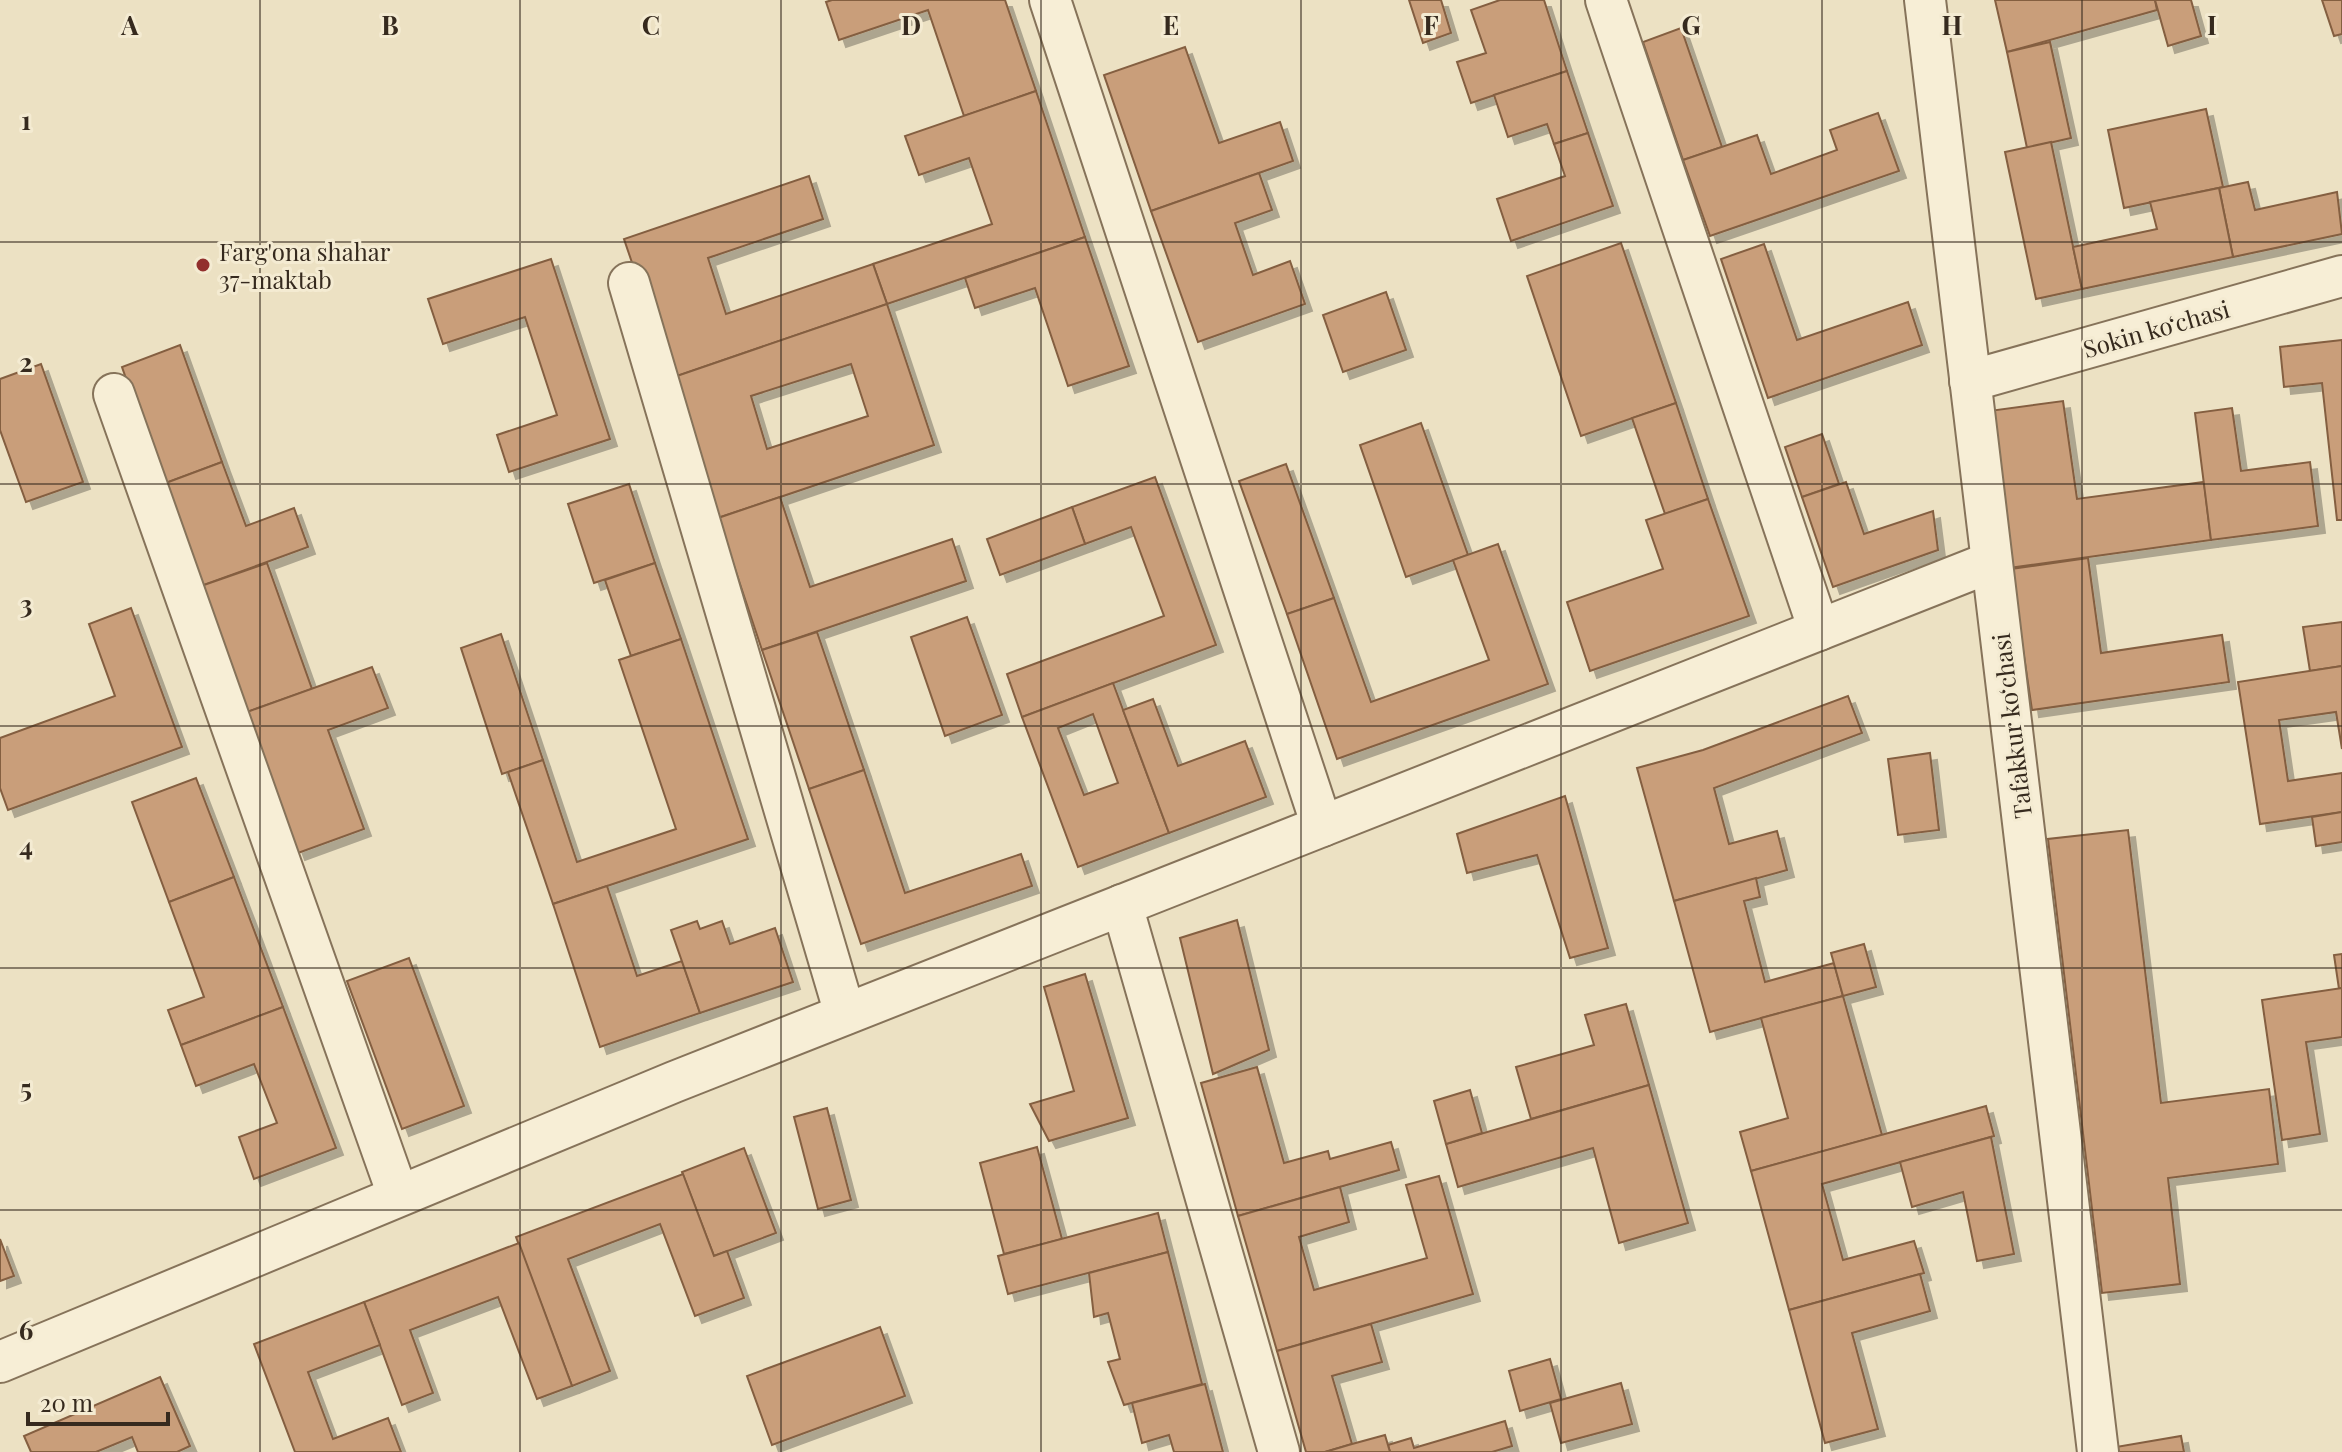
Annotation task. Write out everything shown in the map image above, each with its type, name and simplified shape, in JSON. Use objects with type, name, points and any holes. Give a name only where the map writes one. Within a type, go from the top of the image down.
[{"type":"street","points":[[1050,0],[1322,826]]},
{"type":"street","points":[[1606,0],[1819,630]]},
{"type":"street","name":"Tafakkur koʻchasi","points":[[1925,0],[2098,1452]]},
{"type":"street","name":"Sokin koʻchasi","points":[[1970,381],[2342,276]]},
{"type":"street","points":[[629,283],[845,1014]]},
{"type":"street","points":[[114,394],[398,1195]]},
{"type":"street","points":[[0,1362],[398,1195],[845,1014],[1991,562]]},
{"type":"street","points":[[1122,905],[1279,1452]]},
{"type":"building","points":[[1005,0],[1036,91],[964,116],[928,10],[839,40],[826,2]]},
{"type":"building","points":[[1409,0],[1441,0],[1451,33],[1423,43]]},
{"type":"building","points":[[1500,0],[1544,0],[1567,71],[1471,103],[1457,62],[1486,53],[1471,10]]},
{"type":"building","points":[[1995,0],[2155,0],[2157,10],[2007,52]]},
{"type":"building","points":[[2155,0],[2191,0],[2201,36],[2168,46]]},
{"type":"building","points":[[2322,0],[2342,0],[2342,34],[2334,36]]},
{"type":"building","points":[[1681,28],[1722,147],[1683,160],[1643,42]]},
{"type":"building","points":[[2050,42],[2071,138],[2027,148],[2007,52]]},
{"type":"building","points":[[1185,47],[1219,143],[1280,122],[1293,161],[1151,211],[1104,75]]},
{"type":"building","points":[[1567,71],[1588,133],[1554,144],[1547,124],[1508,137],[1494,95]]},
{"type":"building","points":[[1036,91],[1085,237],[887,304],[873,264],[992,224],[969,158],[919,175],[905,136]]},
{"type":"building","points":[[2206,109],[2223,187],[2124,208],[2108,130]]},
{"type":"building","points":[[1878,113],[1899,171],[1710,236],[1683,160],[1757,135],[1771,174],[1837,150],[1830,130]]},
{"type":"building","points":[[1588,133],[1613,206],[1511,241],[1497,199],[1565,176],[1554,144]]},
{"type":"building","points":[[2051,142],[2082,289],[2036,299],[2005,152]]},
{"type":"building","points":[[1259,173],[1272,210],[1235,223],[1253,275],[1290,261],[1305,304],[1198,342],[1151,211]]},
{"type":"building","points":[[809,176],[823,219],[708,258],[726,314],[873,264],[887,304],[671,378],[624,239]]},
{"type":"building","points":[[2248,182],[2255,210],[2337,192],[2342,234],[2233,257],[2219,188]]},
{"type":"building","points":[[2219,188],[2233,257],[2082,289],[2073,247],[2157,229],[2150,202]]},
{"type":"building","points":[[1085,237],[1129,366],[1068,386],[1035,288],[975,308],[965,278]]},
{"type":"building","points":[[1621,243],[1676,403],[1581,436],[1527,276]]},
{"type":"building","points":[[1764,244],[1797,340],[1908,302],[1922,345],[1768,398],[1721,259]]},
{"type":"building","points":[[551,259],[610,439],[509,472],[497,435],[557,415],[525,317],[443,344],[428,299]]},
{"type":"building","points":[[1386,292],[1406,350],[1343,372],[1323,315]]},
{"type":"building","points":[[887,304],[934,445],[718,518],[671,378]],"holes":[[[851,364],[868,416],[767,449],[751,396]]]},
{"type":"building","points":[[2342,340],[2342,520],[2337,520],[2322,383],[2284,387],[2280,347]]},
{"type":"building","points":[[180,345],[222,462],[163,484],[122,367]]},
{"type":"building","points":[[41,364],[83,482],[26,502],[0,430],[0,379]]},
{"type":"building","points":[[2063,401],[2077,499],[2204,482],[2211,540],[2009,568],[1989,411]]},
{"type":"building","points":[[1676,403],[1708,499],[1665,514],[1632,418]]},
{"type":"building","points":[[2232,408],[2241,471],[2310,462],[2318,526],[2211,540],[2195,413]]},
{"type":"building","points":[[1421,423],[1468,555],[1406,577],[1360,445]]},
{"type":"building","points":[[1822,434],[1839,484],[1802,497],[1785,447]]},
{"type":"building","points":[[222,462],[246,526],[294,508],[308,547],[201,586],[163,484]]},
{"type":"building","points":[[1286,464],[1334,598],[1287,614],[1239,481]]},
{"type":"building","points":[[1155,477],[1216,645],[1022,717],[1007,674],[1164,616],[1131,527],[1085,544],[1072,507]]},
{"type":"building","points":[[1846,482],[1864,534],[1933,511],[1938,550],[1833,587],[1802,497]]},
{"type":"building","points":[[629,484],[655,563],[594,583],[568,504]]},
{"type":"building","points":[[780,497],[810,587],[952,539],[966,581],[762,650],[718,518]]},
{"type":"building","points":[[1708,499],[1749,616],[1590,671],[1567,602],[1663,569],[1646,520]]},
{"type":"building","points":[[1072,507],[1085,544],[1000,575],[987,539]]},
{"type":"building","points":[[1498,544],[1548,684],[1337,759],[1287,614],[1334,598],[1371,702],[1489,660],[1453,560]]},
{"type":"building","points":[[2088,558],[2101,653],[2222,635],[2229,682],[2032,710],[2011,569]]},
{"type":"building","points":[[267,563],[312,689],[247,712],[201,586]]},
{"type":"building","points":[[655,563],[681,639],[631,656],[605,580]]},
{"type":"building","points":[[131,608],[182,747],[8,810],[0,788],[0,738],[115,696],[89,624]]},
{"type":"building","points":[[967,617],[1002,715],[945,736],[911,637]]},
{"type":"building","points":[[2342,622],[2342,666],[2310,671],[2303,627]]},
{"type":"building","points":[[817,632],[864,770],[809,789],[762,650]]},
{"type":"building","points":[[501,634],[543,760],[502,774],[461,648]]},
{"type":"building","points":[[681,639],[748,839],[553,904],[508,772],[543,760],[577,862],[676,829],[619,660]]},
{"type":"building","points":[[2342,666],[2342,749],[2336,712],[2279,720],[2288,781],[2342,773],[2342,812],[2260,824],[2238,682]]},
{"type":"building","points":[[372,667],[388,708],[328,730],[364,829],[298,853],[247,712]]},
{"type":"building","points":[[1113,683],[1169,833],[1078,867],[1022,717]],"holes":[[[1093,714],[1118,783],[1084,795],[1058,728]]]},
{"type":"building","points":[[1848,696],[1862,733],[1714,788],[1729,844],[1777,831],[1787,870],[1674,901],[1637,768],[1703,750]]},
{"type":"building","points":[[1153,699],[1178,766],[1245,741],[1266,797],[1169,833],[1123,710]]},
{"type":"building","points":[[1930,753],[1939,830],[1898,835],[1888,759]]},
{"type":"building","points":[[864,770],[905,893],[1021,854],[1032,886],[861,944],[809,789]]},
{"type":"building","points":[[196,778],[234,877],[169,902],[132,802]]},
{"type":"building","points":[[1565,796],[1608,948],[1570,958],[1537,855],[1467,873],[1457,834]]},
{"type":"building","points":[[2342,812],[2342,842],[2316,846],[2312,817]]},
{"type":"building","points":[[2128,830],[2161,1103],[2269,1089],[2278,1164],[2168,1178],[2180,1284],[2102,1293],[2048,839]]},
{"type":"building","points":[[234,877],[283,1007],[181,1045],[168,1010],[204,997],[169,902]]},
{"type":"building","points":[[1756,878],[1760,897],[1744,901],[1765,982],[1834,963],[1843,996],[1710,1032],[1674,901]]},
{"type":"building","points":[[607,886],[637,976],[682,961],[700,1013],[600,1047],[553,904]]},
{"type":"building","points":[[1237,920],[1269,1050],[1213,1074],[1180,938]]},
{"type":"building","points":[[697,921],[700,929],[722,921],[730,944],[775,928],[793,982],[700,1013],[671,930]]},
{"type":"building","points":[[1864,944],[1876,987],[1843,996],[1831,953]]},
{"type":"building","points":[[2342,954],[2342,988],[2339,989],[2334,955]]},
{"type":"building","points":[[409,958],[464,1106],[402,1129],[347,981]]},
{"type":"building","points":[[1085,974],[1128,1118],[1049,1141],[1030,1104],[1074,1091],[1044,987]]},
{"type":"building","points":[[2342,988],[2342,1037],[2306,1042],[2320,1134],[2282,1140],[2262,1000]]},
{"type":"building","points":[[1843,996],[1882,1135],[1751,1171],[1740,1132],[1788,1118],[1761,1018]]},
{"type":"building","points":[[1626,1004],[1649,1085],[1531,1119],[1516,1067],[1594,1045],[1585,1015]]},
{"type":"building","points":[[283,1007],[336,1148],[254,1179],[239,1137],[277,1123],[254,1064],[196,1086],[181,1045]]},
{"type":"building","points":[[1257,1067],[1284,1163],[1328,1151],[1330,1159],[1391,1142],[1399,1170],[1238,1216],[1201,1083]]},
{"type":"building","points":[[1649,1085],[1688,1223],[1619,1243],[1593,1148],[1458,1187],[1446,1144]]},
{"type":"building","points":[[1470,1090],[1482,1133],[1446,1144],[1434,1101]]},
{"type":"building","points":[[1986,1106],[1994,1136],[1822,1184],[1843,1260],[1914,1241],[1924,1273],[1789,1310],[1751,1171]]},
{"type":"building","points":[[827,1108],[851,1200],[818,1209],[794,1117]]},
{"type":"building","points":[[1991,1137],[2014,1254],[1977,1261],[1963,1192],[1912,1207],[1900,1162]]},
{"type":"building","points":[[1037,1147],[1062,1239],[1004,1254],[980,1163]]},
{"type":"building","points":[[744,1148],[776,1233],[714,1256],[682,1172]]},
{"type":"building","points":[[683,1174],[714,1256],[727,1251],[744,1298],[695,1316],[660,1224],[568,1259],[610,1371],[572,1386],[516,1237]]},
{"type":"building","points":[[1439,1176],[1473,1294],[1277,1351],[1238,1216],[1340,1187],[1349,1222],[1299,1237],[1314,1290],[1427,1258],[1406,1185]]},
{"type":"building","points":[[1158,1213],[1168,1252],[1008,1294],[998,1256]]},
{"type":"building","points":[[0,1239],[14,1276],[0,1281]]},
{"type":"building","points":[[519,1243],[572,1386],[537,1399],[498,1297],[410,1330],[433,1393],[402,1405],[364,1302]]},
{"type":"building","points":[[1168,1252],[1202,1384],[1124,1405],[1108,1362],[1120,1359],[1108,1313],[1094,1317],[1089,1273]]},
{"type":"building","points":[[1920,1274],[1930,1311],[1852,1333],[1878,1429],[1825,1443],[1789,1310]]},
{"type":"building","points":[[364,1302],[380,1345],[308,1372],[333,1439],[388,1418],[401,1452],[295,1452],[254,1344]]},
{"type":"building","points":[[1371,1324],[1382,1362],[1332,1376],[1352,1444],[1325,1452],[1306,1452],[1277,1351]]},
{"type":"building","points":[[880,1327],[905,1396],[772,1445],[747,1376]]},
{"type":"building","points":[[1550,1359],[1561,1399],[1520,1411],[1509,1371]]},
{"type":"building","points":[[160,1377],[190,1446],[177,1452],[138,1452],[132,1437],[96,1452],[31,1452],[24,1436]]},
{"type":"building","points":[[1621,1383],[1632,1424],[1561,1443],[1550,1403]]},
{"type":"building","points":[[1205,1384],[1223,1452],[1174,1452],[1169,1435],[1142,1443],[1132,1403]]},
{"type":"building","points":[[1505,1421],[1512,1446],[1492,1452],[1390,1452],[1388,1445],[1411,1438],[1414,1448]]},
{"type":"building","points":[[1385,1435],[1390,1452],[1325,1452],[1352,1444]]},
{"type":"building","points":[[2181,1436],[2184,1452],[2117,1452],[2116,1447]]},
{"type":"place","name":"Farg'ona shahar 37-maktab","points":[[203,265]]}]
